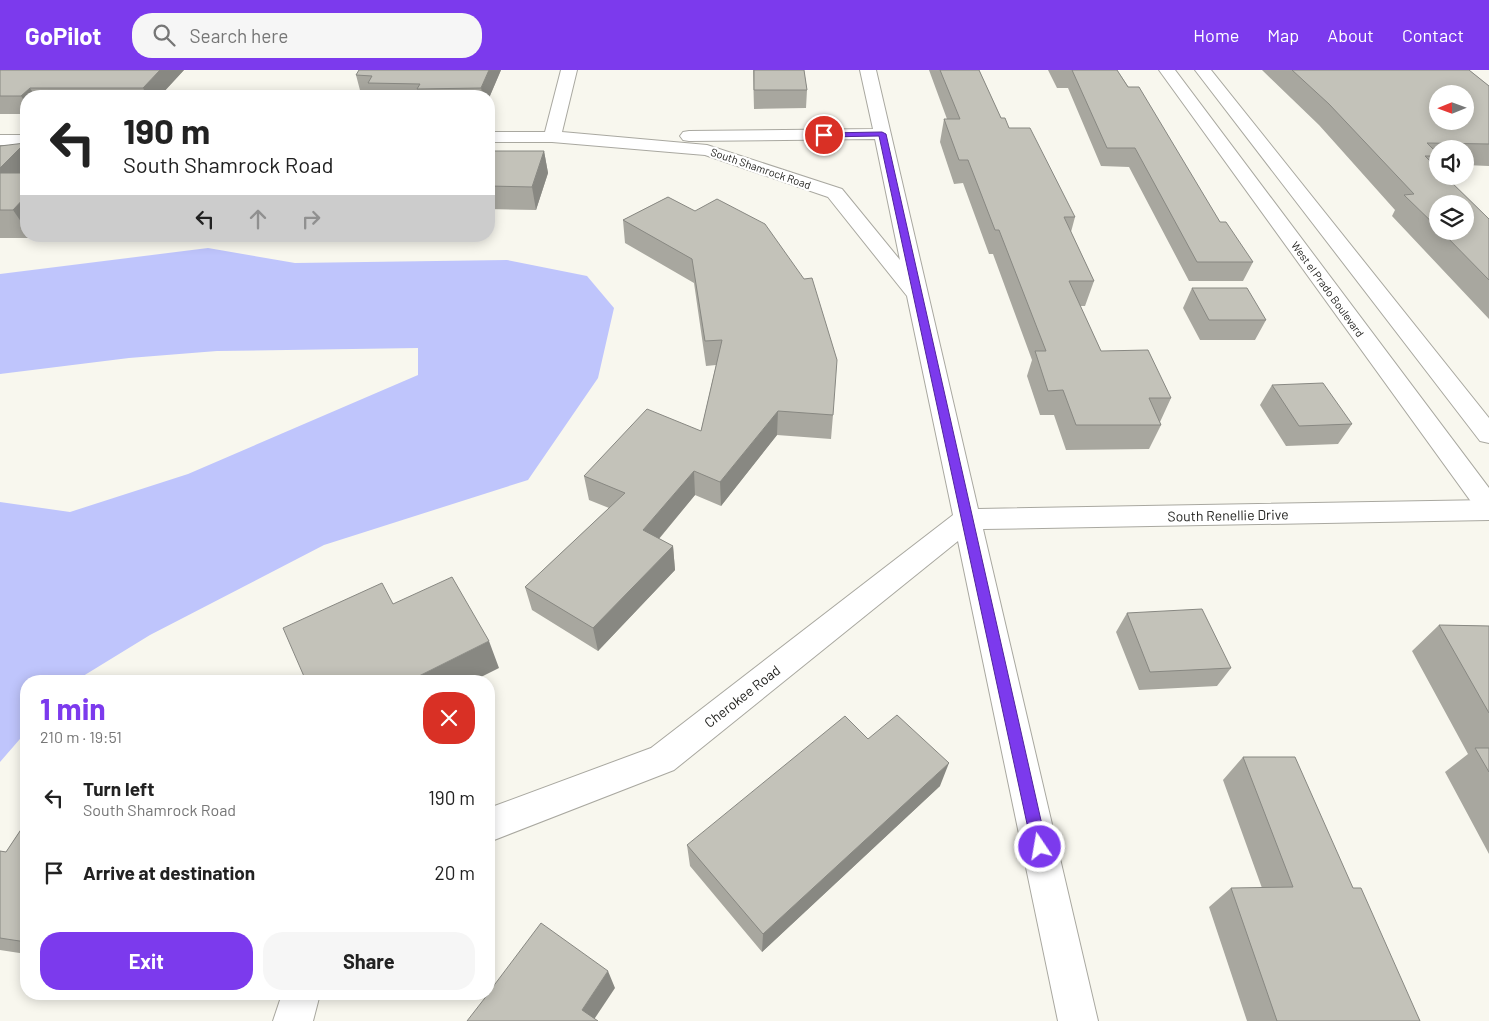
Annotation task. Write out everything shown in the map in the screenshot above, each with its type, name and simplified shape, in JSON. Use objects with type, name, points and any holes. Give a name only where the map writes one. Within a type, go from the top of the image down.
[{"type":"street","points":[[552,137],[570,70]]},
{"type":"street","points":[[868,70],[920,298],[1078,1021]]},
{"type":"street","name":"West el Prado Boulevard","points":[[1168,70],[1489,509]]},
{"type":"street","points":[[1203,70],[1489,436]]},
{"type":"street","points":[[1213,133],[1252,131]]},
{"type":"street","name":"South Shamrock Road","points":[[495,137],[882,134]]},
{"type":"street","name":"South Shamrock Road","points":[[552,137],[707,150],[834,193],[920,298]]},
{"type":"street","points":[[0,140],[20,140]]},
{"type":"street","name":"South Renellie Drive","points":[[967,519],[1489,509]]},
{"type":"street","name":"Cherokee Road","points":[[495,823],[662,758],[967,519]]},
{"type":"street","points":[[293,1021],[299,1000]]},
{"type":"water","points":[[208,248],[295,263],[507,260],[587,276],[614,308],[598,378],[528,480],[324,545],[150,635],[85,675],[20,675],[20,739],[0,762],[0,502],[70,512],[188,474],[418,375],[418,348],[217,351],[129,358],[0,374],[0,274]]},
{"type":"building","points":[[0,70],[160,70],[143,88],[30,88],[28,90],[20,90],[20,96],[0,96]]},
{"type":"building","points":[[359,70],[489,70],[481,88],[417,89],[420,84],[368,83],[372,76],[356,75]]},
{"type":"building","points":[[754,70],[804,70],[807,90],[754,90]]},
{"type":"building","points":[[940,70],[979,70],[1001,118],[1005,118],[1009,128],[1030,128],[1075,217],[1064,217],[1094,281],[1069,281],[1101,351],[1148,350],[1171,398],[1149,398],[1161,425],[1076,425],[1063,390],[1048,391],[1035,351],[1046,351],[999,230],[995,230],[968,160],[959,160],[944,119],[960,119]]},
{"type":"building","points":[[1072,70],[1117,70],[1128,87],[1139,87],[1220,222],[1226,222],[1253,262],[1197,262],[1135,148],[1107,148]]},
{"type":"building","points":[[1292,70],[1469,70],[1489,86],[1489,144],[1474,144],[1474,140],[1429,140],[1429,143],[1427,143],[1429,145],[1429,156],[1425,156],[1429,160],[1429,185],[1454,185],[1464,195],[1429,195],[1429,219],[1404,195],[1414,194],[1329,104]]},
{"type":"building","points":[[20,144],[20,148],[0,168],[0,146]]},
{"type":"building","points":[[495,151],[544,151],[532,187],[495,186]]},
{"type":"building","points":[[0,173],[20,173],[20,202],[13,210],[0,210]]},
{"type":"building","points":[[668,197],[695,211],[717,199],[765,224],[804,279],[812,278],[837,360],[833,415],[778,411],[720,482],[694,471],[643,530],[673,546],[593,628],[525,587],[625,493],[584,476],[647,409],[701,431],[722,340],[705,341],[692,259],[623,220]]},
{"type":"building","points":[[1474,204],[1489,219],[1489,280],[1450,240],[1474,240]]},
{"type":"building","points":[[1192,288],[1247,288],[1266,320],[1209,320]]},
{"type":"building","points":[[1323,383],[1352,424],[1299,426],[1272,385]]},
{"type":"building","points":[[452,577],[489,641],[421,675],[303,675],[283,628],[382,583],[393,604]]},
{"type":"building","points":[[1202,609],[1231,668],[1150,672],[1127,613]]},
{"type":"building","points":[[1439,625],[1489,626],[1489,713]]},
{"type":"building","points":[[897,715],[949,763],[763,934],[687,845],[845,716],[868,739]]},
{"type":"building","points":[[1475,748],[1489,748],[1489,772]]},
{"type":"building","points":[[1243,757],[1295,757],[1353,888],[1361,888],[1420,1021],[1277,1021],[1231,888],[1293,887]]},
{"type":"building","points":[[20,831],[20,941],[0,938],[0,851],[6,852]]},
{"type":"building","points":[[541,923],[608,971],[582,1010],[598,1021],[467,1021],[483,1000],[495,1000],[495,984]]},
{"type":"route","points":[[824,135],[882,134],[920,298],[1040,847]]}]
